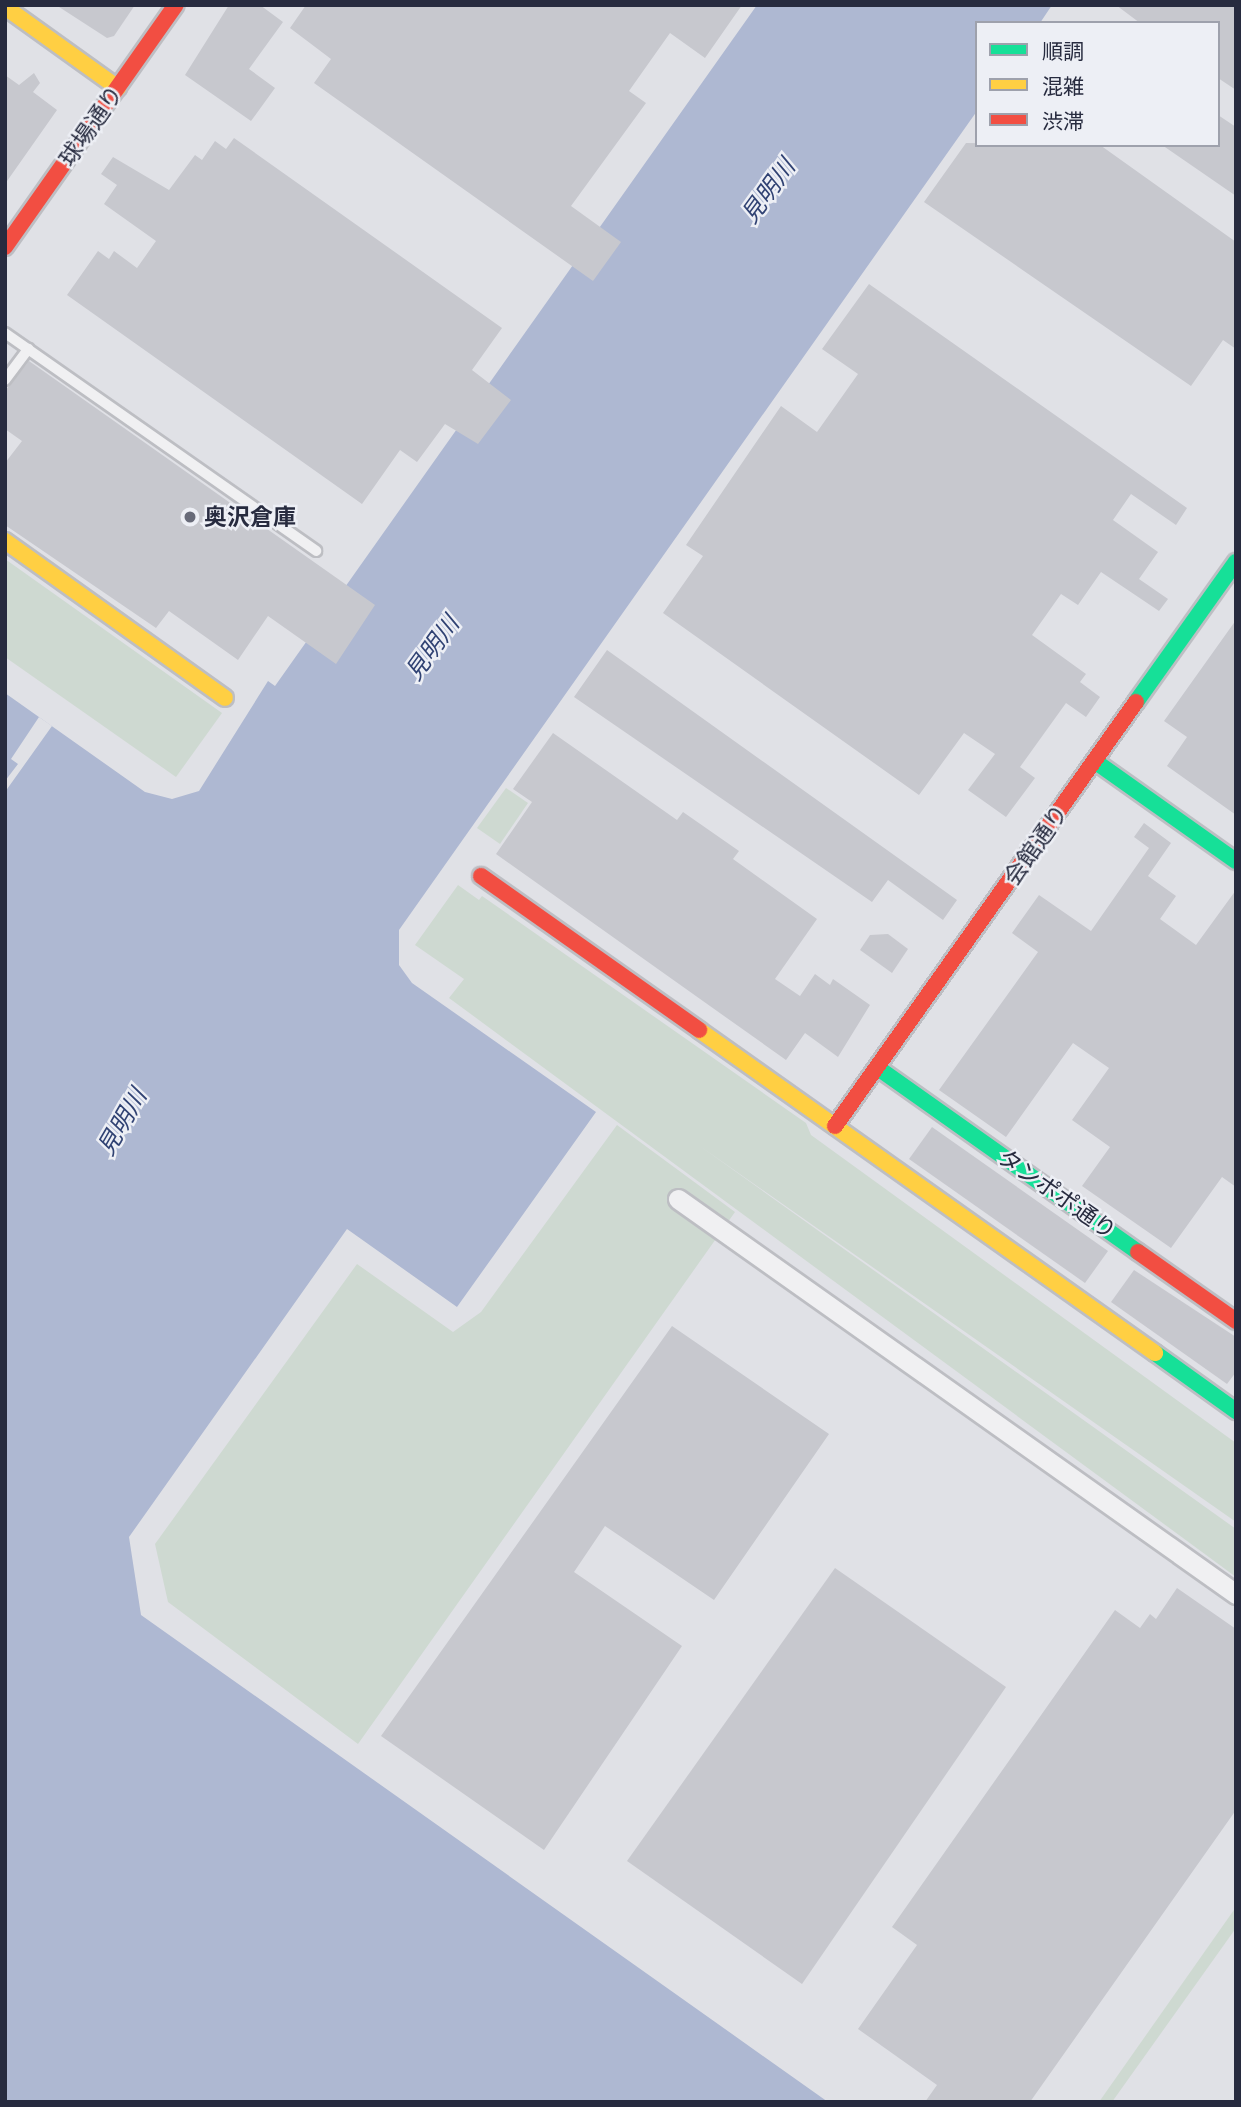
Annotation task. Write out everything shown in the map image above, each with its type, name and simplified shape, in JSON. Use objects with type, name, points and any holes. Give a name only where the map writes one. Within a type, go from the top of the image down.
[{"type":"street","name":"球場通り","points":[[5,247],[176,5]]},
{"type":"street","points":[[5,7],[118,88]]},
{"type":"street","points":[[5,541],[225,698]]},
{"type":"street","name":"会館通り","points":[[835,1126],[1236,562]]},
{"type":"street","points":[[1096,762],[1236,861]]},
{"type":"street","points":[[481,876],[1236,1411]]},
{"type":"street","name":"タンポポ通り","points":[[878,1068],[1236,1321]]},
{"type":"street","points":[[678,1199],[1236,1594]]},
{"type":"lane","points":[[5,333],[316,551]]},
{"type":"lane","points":[[5,380],[28,349]]},
{"type":"shaded area","points":[[5,559],[222,713],[176,777],[5,657]]},
{"type":"shaded area","points":[[506,788],[528,803],[500,844],[477,828]]},
{"type":"shaded area","points":[[458,885],[479,900],[482,896],[806,1123],[811,1135],[1236,1443],[1236,1522],[697,1144],[1236,1529],[1236,1577],[449,998],[464,979],[415,945]]},
{"type":"shaded area","points":[[617,1125],[735,1212],[358,1744],[168,1602],[155,1544],[357,1264],[453,1332],[481,1312]]},
{"type":"shaded area","points":[[1236,1907],[1236,1928],[1112,2102],[1099,2102]]},
{"type":"water","name":"見明川","points":[[757,5],[1052,5],[1041,21],[975,21],[975,114],[399,930],[399,965],[412,983],[596,1112],[457,1307],[347,1229],[129,1537],[141,1615],[828,2102],[5,2102],[5,693],[145,792],[172,799],[199,791],[268,681],[275,686]]},
{"type":"pier","points":[[39,717],[52,726],[5,792],[5,781],[18,764],[11,759]]},
{"type":"building","points":[[56,5],[135,5],[114,36],[107,38]]},
{"type":"building","points":[[229,5],[260,5],[283,22],[249,69],[275,88],[251,121],[185,75]]},
{"type":"building","points":[[306,5],[742,5],[705,58],[670,33],[629,91],[646,103],[571,206],[621,242],[593,281],[314,83],[331,59],[290,28]]},
{"type":"building","points":[[1116,5],[1236,5],[1236,90],[1220,79],[1220,21],[1137,21]]},
{"type":"building","points":[[34,73],[40,83],[33,92],[57,110],[5,184],[5,75],[19,85]]},
{"type":"building","points":[[1220,116],[1236,127],[1236,196],[1165,147],[1220,147]]},
{"type":"building","points":[[234,138],[502,328],[472,370],[511,400],[478,444],[445,424],[417,462],[400,450],[362,504],[67,295],[98,251],[109,259],[114,251],[137,268],[156,241],[104,204],[117,185],[101,174],[113,157],[169,190],[195,155],[202,160],[215,141],[226,149]]},
{"type":"building","points":[[966,143],[975,143],[975,147],[1103,147],[1236,242],[1236,349],[1223,340],[1191,386],[924,202]]},
{"type":"building","points":[[869,284],[1187,508],[1176,525],[1131,494],[1113,520],[1158,552],[1139,579],[1168,599],[1159,611],[1101,572],[1078,605],[1061,594],[1032,635],[1086,674],[1080,682],[1100,697],[1086,717],[1066,703],[1020,767],[1035,778],[1006,817],[968,790],[995,754],[964,733],[919,795],[663,613],[703,556],[686,545],[781,406],[817,432],[858,374],[822,349]]},
{"type":"building","points":[[29,361],[375,605],[336,664],[268,616],[238,660],[169,611],[156,628],[5,525],[5,463],[22,441],[5,429],[5,391]]},
{"type":"building","points":[[1236,620],[1236,815],[1167,766],[1187,737],[1164,721]]},
{"type":"building","points":[[607,650],[957,900],[943,920],[888,880],[872,902],[574,697]]},
{"type":"building","points":[[553,733],[677,820],[683,812],[739,851],[733,859],[817,919],[775,979],[800,996],[815,974],[830,985],[833,979],[870,1005],[838,1057],[805,1033],[786,1060],[496,854],[532,802],[513,789]]},
{"type":"building","points":[[1144,823],[1171,843],[1148,876],[1176,896],[1160,919],[1196,945],[1236,890],[1236,1187],[1222,1177],[1171,1248],[1082,1186],[1110,1147],[1072,1120],[1109,1068],[1073,1043],[1006,1137],[939,1090],[1038,952],[1012,933],[1039,895],[1091,931],[1149,848],[1134,837]]},
{"type":"building","points":[[888,934],[908,949],[892,973],[860,950],[870,935]]},
{"type":"building","points":[[932,1127],[1108,1251],[1085,1283],[909,1159]]},
{"type":"building","points":[[1134,1270],[1236,1337],[1236,1372],[1227,1384],[1111,1302]]},
{"type":"building","points":[[672,1326],[829,1434],[714,1600],[605,1526],[574,1572],[682,1646],[544,1850],[381,1736]]},
{"type":"building","points":[[835,1568],[1006,1687],[802,1984],[627,1861]]},
{"type":"building","points":[[1177,1588],[1236,1629],[1236,1810],[1030,2102],[925,2102],[937,2085],[858,2029],[917,1945],[892,1927],[1115,1610],[1140,1628],[1150,1614],[1156,1619]]},
{"type":"traffic: fast","points":[[1136,702],[1236,562]]},
{"type":"traffic: fast","points":[[1096,762],[1236,861]]},
{"type":"traffic: fast","points":[[878,1068],[1138,1252]]},
{"type":"traffic: fast","points":[[1155,1353],[1236,1411]]},
{"type":"traffic: slow","points":[[5,7],[118,88]]},
{"type":"traffic: slow","points":[[5,541],[225,698]]},
{"type":"traffic: slow","points":[[699,1030],[1155,1353]]},
{"type":"traffic: jam","points":[[5,247],[176,5]]},
{"type":"traffic: jam","points":[[835,1126],[1136,702]]},
{"type":"traffic: jam","points":[[481,876],[699,1030]]},
{"type":"traffic: jam","points":[[1138,1252],[1236,1321]]},
{"type":"place","name":"奥沢倉庫","points":[[190,517]]}]
